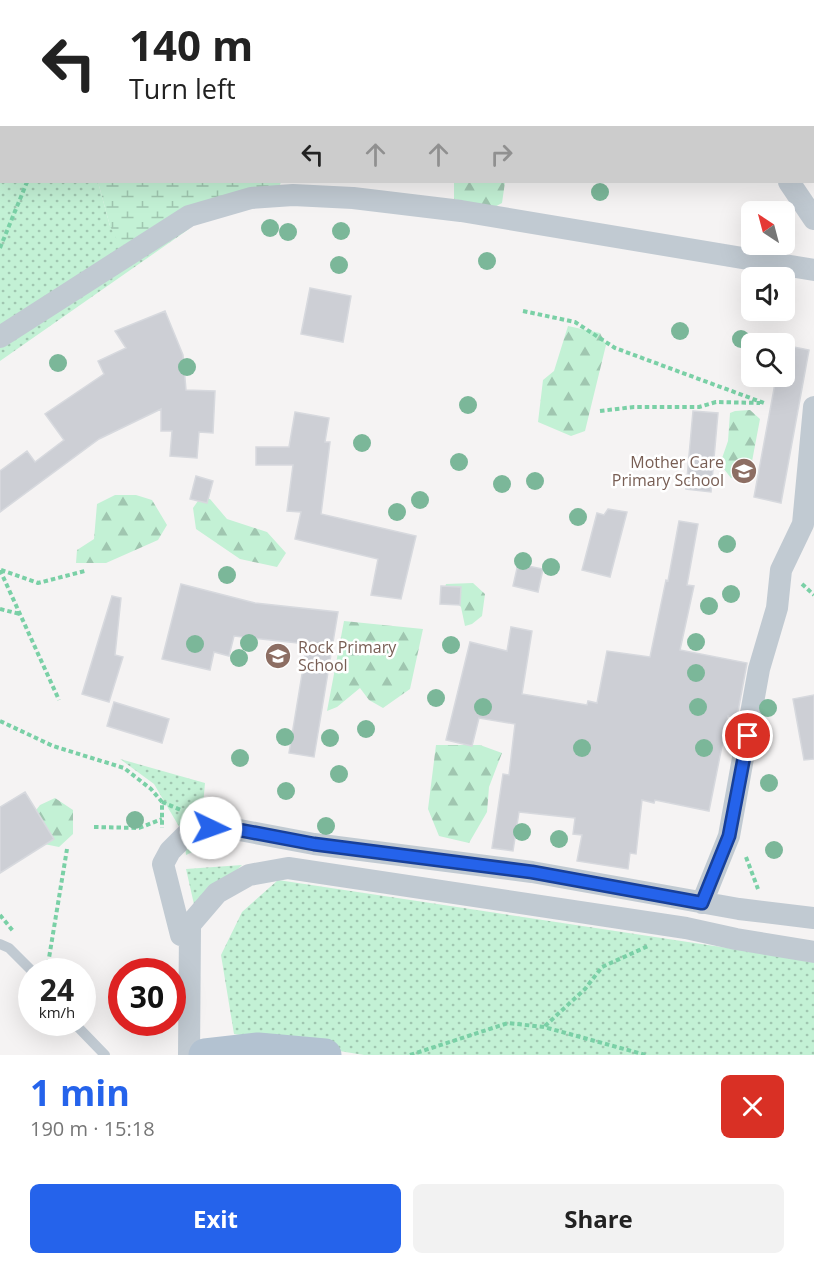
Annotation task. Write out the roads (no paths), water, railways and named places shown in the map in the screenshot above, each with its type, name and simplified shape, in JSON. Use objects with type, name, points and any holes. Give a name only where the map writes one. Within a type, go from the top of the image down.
[{"type":"main road","points":[[205,1055],[258,1049],[325,1055]]},
{"type":"street","points":[[790,183],[814,219]]},
{"type":"street","points":[[0,337],[189,216],[251,198],[292,195],[353,198],[461,211],[814,270]]},
{"type":"street","points":[[702,903],[729,836],[759,669],[777,608],[781,570],[803,524],[814,407]]},
{"type":"street","points":[[181,935],[163,864],[171,851],[192,829],[229,828],[314,844],[532,872],[702,903],[814,918]]},
{"type":"street","points":[[181,935],[217,893],[249,875],[288,868],[686,928],[814,952]]},
{"type":"street","points":[[181,935],[190,928],[189,1055]]},
{"type":"lane","points":[[0,944],[9,948],[19,958]]},
{"type":"lane","points":[[87,1036],[105,1055]]},
{"type":"place","name":"Mother Care Primary School","points":[[744,471]]},
{"type":"place","name":"Rock Primary School","points":[[278,656]]}]
